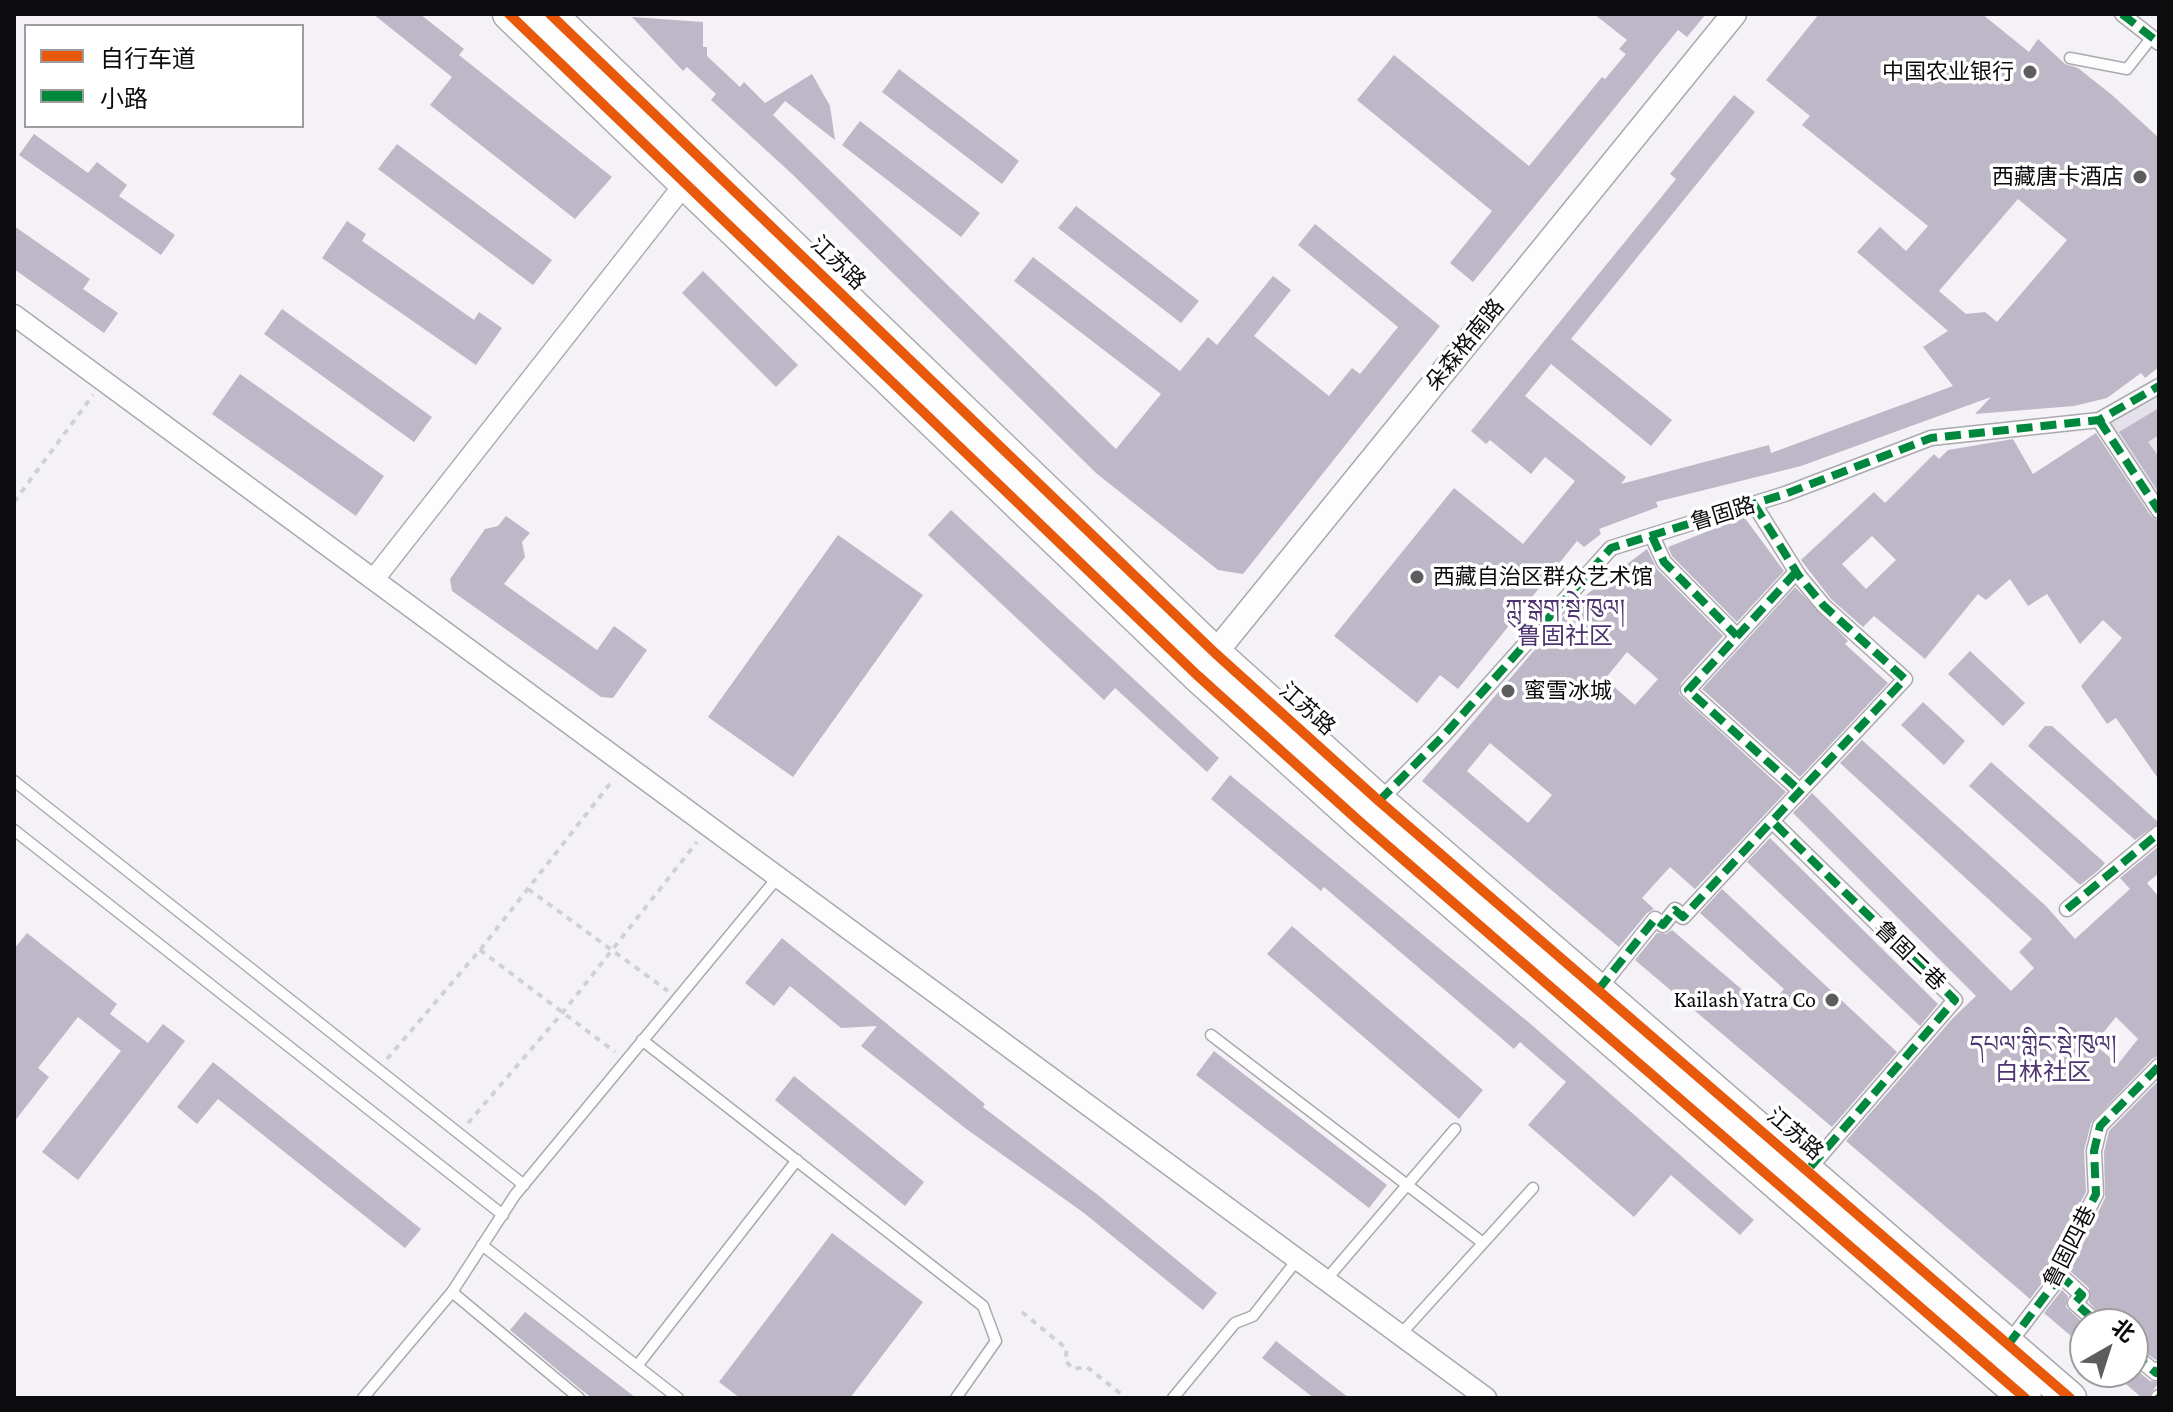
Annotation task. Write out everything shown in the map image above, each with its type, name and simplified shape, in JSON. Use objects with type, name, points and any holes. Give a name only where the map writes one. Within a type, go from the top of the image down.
[{"type":"highway","name":"江苏路","points":[[509,14],[694,172],[1206,664],[1360,822],[2025,1398]]},
{"type":"highway","name":"江苏路","points":[[564,19],[694,172]]},
{"type":"highway","name":"江苏路","points":[[1206,664],[1379,801],[2070,1398]]},
{"type":"street","name":"朵森格南路","points":[[1206,664],[1734,14]]},
{"type":"street","points":[[2122,14],[2156,40]]},
{"type":"street","points":[[374,579],[694,172]]},
{"type":"street","points":[[14,315],[1400,1335],[1463,1392],[1486,1398]]},
{"type":"street","name":"鲁固路","points":[[1379,801],[1444,735],[1611,548],[1754,504],[1931,438],[2099,420],[2159,386]]},
{"type":"street","points":[[2099,420],[2159,511]]},
{"type":"street","points":[[1598,990],[1655,919],[1663,925],[1675,910],[1683,917],[1772,821],[1795,786],[1905,679],[1824,606],[1796,572],[1754,504]]},
{"type":"street","points":[[1652,536],[1664,562],[1737,636]]},
{"type":"street","points":[[1795,786],[1688,690],[1796,572]]},
{"type":"street","name":"鲁固二巷","points":[[1772,821],[1955,1000],[1807,1171]]},
{"type":"street","points":[[2067,909],[2159,833]]},
{"type":"street","name":"鲁固四巷","points":[[2008,1345],[2059,1274],[2096,1194],[2094,1151],[2100,1126],[2159,1066]]},
{"type":"street","points":[[2059,1274],[2082,1295],[2075,1303],[2081,1308]]},
{"type":"lane","points":[[2070,58],[2127,69],[2156,40]]},
{"type":"lane","points":[[14,781],[524,1185]]},
{"type":"lane","points":[[14,830],[503,1215]]},
{"type":"lane","points":[[363,1398],[452,1292],[524,1185],[778,877]]},
{"type":"lane","points":[[1211,1035],[1483,1243]]},
{"type":"lane","points":[[642,1040],[983,1306],[996,1341],[956,1398]]},
{"type":"lane","points":[[1325,1281],[1455,1129]]},
{"type":"lane","points":[[637,1366],[797,1160]]},
{"type":"lane","points":[[1400,1335],[1533,1188]]},
{"type":"lane","points":[[482,1245],[678,1398]]},
{"type":"lane","points":[[1173,1398],[1235,1323],[1253,1316],[1297,1260]]},
{"type":"lane","points":[[452,1292],[579,1398]]},
{"type":"path","points":[[14,502],[103,380]]},
{"type":"path","points":[[378,1069],[480,950],[624,765]]},
{"type":"path","points":[[458,1134],[564,1011],[708,827]]},
{"type":"path","points":[[528,889],[676,997]]},
{"type":"path","points":[[480,950],[626,1061]]},
{"type":"path","points":[[1022,1312],[1067,1349],[1065,1360],[1073,1369],[1087,1367],[1126,1398]]},
{"type":"shaded area","points":[[2159,393],[2159,510],[2099,420]]},
{"type":"building","points":[[373,14],[420,14],[464,49],[459,55],[612,177],[575,219],[430,105],[452,77]]},
{"type":"building","points":[[1594,14],[1706,14],[1687,37],[1678,30],[1473,282],[1450,263],[1492,211],[1357,100],[1394,55],[1529,166],[1602,77],[1605,79],[1626,54],[1619,49],[1627,40]]},
{"type":"building","points":[[1819,14],[1982,14],[2029,52],[2038,39],[2065,64],[2078,68],[2159,138],[2159,367],[2145,378],[2141,373],[2107,398],[2074,406],[1975,414],[1991,397],[1801,466],[1656,502],[1658,507],[1599,529],[1601,534],[1584,547],[1577,541],[1458,689],[1440,675],[1417,703],[1334,636],[1454,488],[1523,544],[1575,481],[1545,457],[1531,474],[1490,440],[1486,444],[1471,431],[1676,179],[1670,174],[1734,95],[1755,112],[1571,339],[1672,420],[1651,446],[1551,364],[1525,396],[1626,477],[1621,484],[1769,445],[1771,453],[1953,386],[1923,347],[1948,331],[1857,252],[1880,227],[1906,251],[1928,226],[1802,125],[1810,116],[1766,80]],"holes":[[[2018,199],[2067,240],[1997,322],[1985,312],[1966,314],[1939,291]]]},
{"type":"building","points":[[632,17],[703,22],[703,47],[707,47],[707,56],[740,87],[744,82],[765,103],[812,74],[830,106],[835,140],[785,101],[773,115],[1116,449],[1161,394],[1014,281],[1033,257],[1180,371],[1208,337],[1217,345],[1273,276],[1291,290],[1254,336],[1329,396],[1352,368],[1360,374],[1398,327],[1298,245],[1315,224],[1440,326],[1243,574],[1218,570],[1096,473],[791,173],[711,100],[716,94],[687,67],[683,71]]},
{"type":"building","points":[[899,69],[1019,161],[1002,184],[882,92]]},
{"type":"building","points":[[860,121],[980,213],[961,237],[842,145]]},
{"type":"building","points":[[34,134],[88,173],[97,162],[127,185],[119,196],[175,235],[161,255],[19,155]]},
{"type":"building","points":[[397,144],[552,260],[533,285],[378,169]]},
{"type":"building","points":[[1076,206],[1199,301],[1181,323],[1058,228]]},
{"type":"building","points":[[347,221],[366,234],[362,241],[474,320],[479,312],[502,328],[476,365],[322,258]]},
{"type":"building","points":[[14,226],[90,279],[83,289],[118,313],[104,333],[14,269]]},
{"type":"building","points":[[703,271],[798,365],[776,387],[682,293]]},
{"type":"building","points":[[282,309],[432,417],[414,442],[264,334]]},
{"type":"building","points":[[240,374],[384,476],[356,516],[212,414]]},
{"type":"building","points":[[2159,408],[2159,435],[2148,442],[2159,457],[2159,493],[2119,432]]},
{"type":"building","points":[[2096,433],[2151,516],[2159,521],[2159,780],[2116,718],[2107,724],[2081,686],[2122,638],[2103,620],[2080,644],[2047,594],[2028,606],[2010,579],[1986,600],[1978,594],[1925,659],[1874,616],[1863,627],[1831,599],[1801,560],[1874,492],[1885,503],[1934,454],[1939,459],[1948,450],[2013,439],[2033,474]],"holes":[[[1872,536],[1896,560],[1866,589],[1842,564]]]},
{"type":"building","points":[[951,510],[1219,758],[1207,772],[1115,688],[1104,700],[928,535]]},
{"type":"building","points":[[506,516],[530,533],[522,542],[525,557],[504,584],[597,650],[614,626],[647,650],[613,698],[601,697],[452,591],[450,579],[485,529],[498,526]]},
{"type":"building","points":[[1744,517],[1784,571],[1737,622],[1672,556],[1668,547]]},
{"type":"building","points":[[838,535],[923,595],[793,777],[708,717]]},
{"type":"building","points":[[1647,549],[1657,569],[1723,636],[1681,683],[1679,694],[1786,792],[1695,889],[1670,867],[1642,898],[1654,909],[1647,913],[1619,947],[1422,781],[1574,604]],"holes":[[[1627,652],[1658,679],[1635,705],[1605,679]],[[1490,743],[1552,795],[1528,823],[1467,771]]]},
{"type":"building","points":[[1795,587],[1848,641],[1845,644],[1888,683],[1800,777],[1702,689]]},
{"type":"building","points":[[1970,651],[2025,703],[2003,726],[1948,674]]},
{"type":"building","points":[[1923,702],[1965,741],[1944,765],[1901,725]]},
{"type":"building","points":[[2045,726],[2052,726],[2159,823],[2135,840],[2028,746]]},
{"type":"building","points":[[1862,740],[2046,906],[2075,939],[2130,889],[2120,878],[2159,846],[2159,873],[2147,883],[2159,897],[2159,1056],[2152,1059],[2091,1123],[2084,1151],[2086,1192],[2057,1247],[2048,1275],[2030,1299],[1846,1141],[1953,1018],[1976,996],[1793,813],[1812,793],[2011,991],[2034,968],[2019,952],[2032,939],[1840,763]],"holes":[[[2116,1017],[2138,1039],[2118,1064],[2094,1044]]]},
{"type":"building","points":[[1991,762],[2105,863],[2099,870],[2080,885],[1969,786]]},
{"type":"building","points":[[1230,775],[1533,1026],[1754,1220],[1740,1235],[1671,1175],[1634,1217],[1528,1125],[1566,1082],[1520,1042],[1514,1049],[1324,887],[1321,891],[1211,799]]},
{"type":"building","points":[[1770,838],[1938,1004],[1920,1026],[1747,862]]},
{"type":"building","points":[[1722,889],[1897,1052],[1832,1127],[1635,960],[1657,933],[1666,934],[1672,930],[1766,1010],[1784,989],[1700,913]]},
{"type":"building","points":[[1292,926],[1483,1090],[1459,1119],[1267,954]]},
{"type":"building","points":[[27,933],[117,1004],[110,1014],[148,1043],[163,1024],[185,1041],[78,1180],[42,1152],[121,1051],[78,1017],[38,1068],[49,1077],[14,1122],[14,949]]},
{"type":"building","points":[[782,938],[985,1104],[983,1107],[1098,1195],[1217,1293],[1203,1310],[1084,1213],[965,1128],[861,1046],[877,1026],[841,1028],[790,986],[774,1006],[745,983]]},
{"type":"building","points":[[1214,1051],[1387,1185],[1369,1208],[1196,1075]]},
{"type":"building","points":[[213,1062],[421,1229],[405,1248],[218,1099],[197,1124],[177,1107]]},
{"type":"building","points":[[794,1076],[924,1182],[905,1206],[775,1100]]},
{"type":"building","points":[[2159,1080],[2159,1359],[2156,1360],[2149,1355],[2149,1308],[2094,1308],[2089,1302],[2089,1288],[2070,1271],[2105,1198],[2104,1152],[2109,1131]]},
{"type":"building","points":[[832,1233],[923,1302],[850,1398],[740,1398],[719,1382]]},
{"type":"building","points":[[2062,1290],[2068,1296],[2069,1334],[2044,1313]]},
{"type":"building","points":[[525,1312],[636,1398],[592,1398],[579,1388],[510,1330]]},
{"type":"building","points":[[1276,1341],[1349,1398],[1314,1398],[1262,1358]]},
{"type":"building","points":[[2149,1380],[2159,1382],[2148,1398],[2142,1398],[2130,1388],[2149,1388]]},
{"type":"marked path","points":[[2122,14],[2159,43]]},
{"type":"marked path","points":[[1379,801],[1444,735],[1611,548],[1785,494],[1931,438],[2099,420],[2159,386]]},
{"type":"marked path","points":[[2099,420],[2159,511]]},
{"type":"marked path","points":[[1754,504],[1799,576],[1824,606],[1905,679],[1772,821],[1955,1000],[1807,1171]]},
{"type":"marked path","points":[[1652,536],[1664,562],[1737,636]]},
{"type":"marked path","points":[[1796,572],[1688,690],[1799,790]]},
{"type":"marked path","points":[[1598,990],[1655,919],[1663,925],[1675,910],[1683,917],[1772,821]]},
{"type":"marked path","points":[[2067,909],[2159,833]]},
{"type":"marked path","points":[[2008,1345],[2057,1280],[2066,1252],[2096,1194],[2094,1151],[2100,1126],[2159,1066]]},
{"type":"marked path","points":[[2059,1274],[2082,1295],[2075,1303],[2081,1308]]},
{"type":"marked path","points":[[2149,1367],[2156,1373],[2159,1369]]},
{"type":"cycle path","points":[[509,14],[1197,675],[1360,822],[2025,1398]]},
{"type":"cycle path","points":[[550,14],[1215,653],[1379,801],[2070,1398]]},
{"type":"place","name":"中国农业银行","points":[[2030,72]]},
{"type":"place","name":"西藏唐卡酒店","points":[[2140,177]]},
{"type":"place","name":"西藏自治区群众艺术馆","points":[[1417,577]]},
{"type":"place","name":"蜜雪冰城","points":[[1508,691]]},
{"type":"place","name":"Kailash Yatra Co","points":[[1832,1000]]},
{"type":"district","name":"ཀླུ་སྒུག་སྡེ་ཁུལ། 鲁固社区","points":[[1565,623]]},
{"type":"district","name":"དཔལ་གླིང་སྡེ་ཁུལ། 白林社区","points":[[2043,1059]]}]
